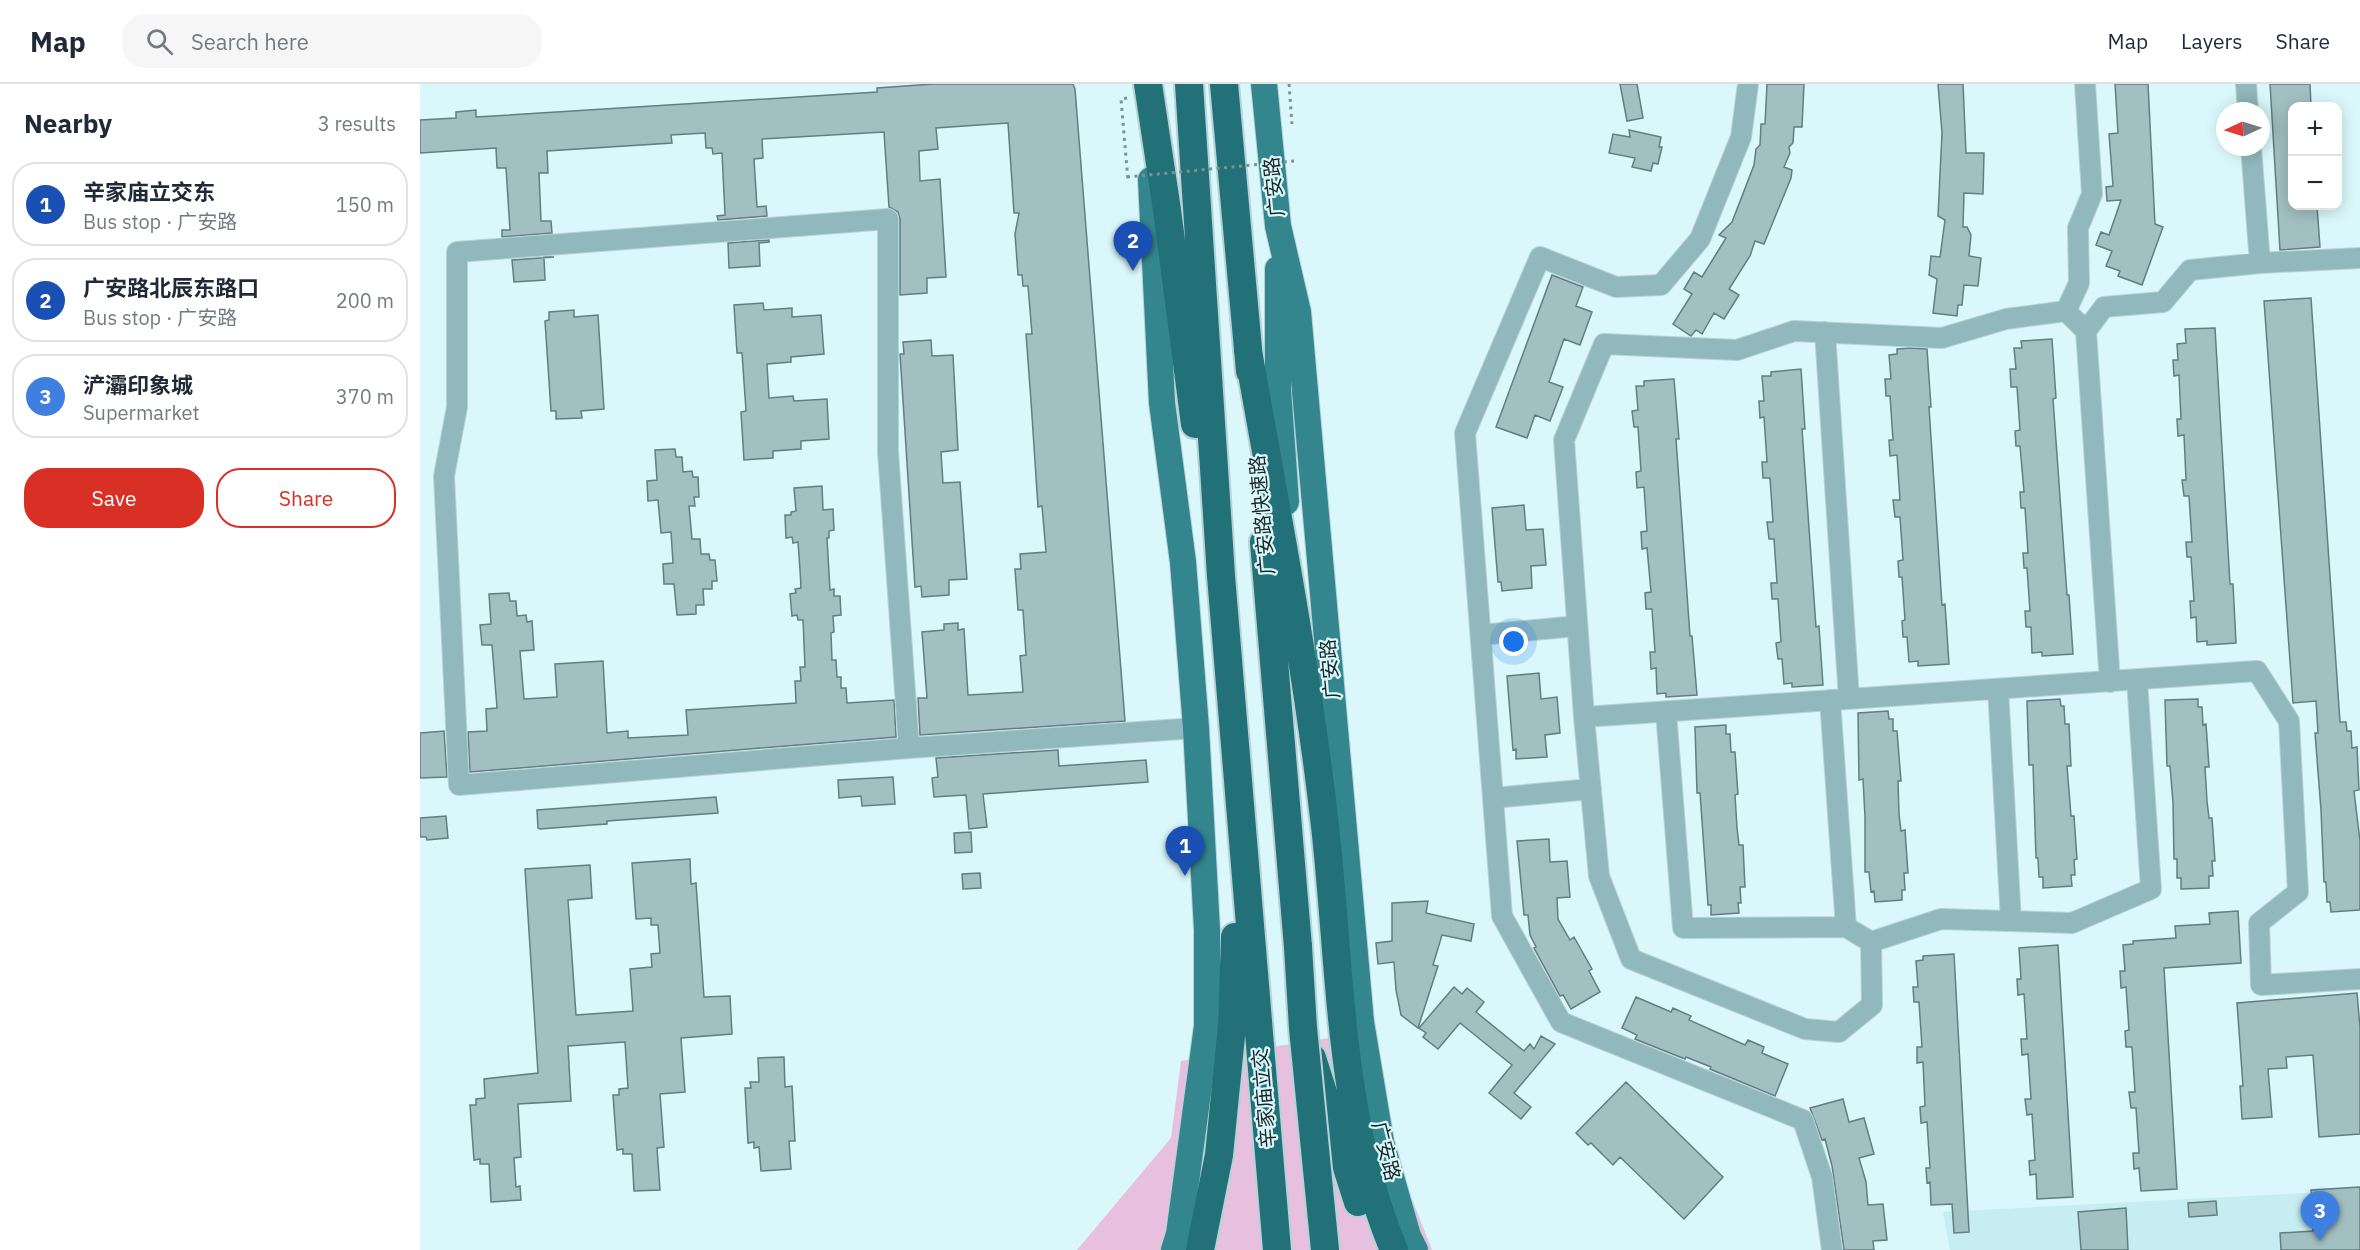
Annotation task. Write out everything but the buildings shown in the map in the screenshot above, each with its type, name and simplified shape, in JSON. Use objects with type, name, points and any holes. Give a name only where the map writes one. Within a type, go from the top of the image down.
[{"type":"highway","points":[[1147,84],[1167,210],[1192,410],[1221,576]]},
{"type":"highway","points":[[1189,84],[1221,576],[1239,791],[1243,948],[1232,1026],[1219,1155],[1200,1250]]},
{"type":"highway","name":"广安路快速路","points":[[1224,84],[1303,1028]]},
{"type":"highway","points":[[1248,351],[1310,708],[1325,828],[1350,1081],[1366,1162],[1394,1250]]},
{"type":"highway","name":"辛家庙立交","points":[[1243,948],[1265,1112],[1277,1250]]},
{"type":"highway","points":[[1303,1028],[1325,1250]]},
{"type":"highway","points":[[1303,1028],[1374,1250]]},
{"type":"highway","points":[[1262,1250],[1265,1112]]},
{"type":"main road","points":[[1147,84],[1162,404],[1183,562],[1196,728],[1207,930],[1207,1026],[1179,1234],[1174,1250]]},
{"type":"main road","name":"广安路","points":[[1264,84],[1278,226],[1298,312],[1361,1022],[1381,1142],[1408,1236],[1415,1250]]},
{"type":"main road","points":[[1278,226],[1278,389],[1284,472],[1310,708]]},
{"type":"street","points":[[1748,84],[1741,137],[1700,239],[1661,285],[1616,287],[1540,257],[1465,433],[1502,916],[1562,1022],[1803,1120],[1822,1177],[1832,1250]]},
{"type":"street","points":[[2066,311],[2079,283],[2078,228],[2092,194],[2085,84]]},
{"type":"street","points":[[2246,84],[2247,102]]},
{"type":"street","points":[[2252,156],[2259,263]]},
{"type":"street","points":[[909,748],[888,452],[888,219],[457,252],[457,407],[444,476],[459,785],[909,748],[1196,728]]},
{"type":"street","points":[[2110,681],[2086,331],[2104,307],[2163,302],[2190,270],[2259,263],[2360,258]]},
{"type":"street","points":[[2079,283],[2104,307]]},
{"type":"street","points":[[2066,311],[2086,331]]},
{"type":"street","points":[[1871,942],[1872,1005],[1839,1032],[1805,1029],[1631,958],[1599,876],[1584,717],[1564,440],[1604,344],[1737,350],[1794,331],[1942,338],[2006,319],[2066,311]]},
{"type":"street","points":[[1825,332],[1840,700],[1846,927]]},
{"type":"street","points":[[1481,635],[1577,626]]},
{"type":"street","points":[[1584,717],[2257,672],[2289,721],[2298,892],[2259,923],[2261,985],[2360,979]]},
{"type":"street","points":[[1666,712],[1683,928],[1846,927],[1871,942],[1941,918],[2072,923],[2151,889],[2137,680]]},
{"type":"street","points":[[1998,689],[2011,921]]},
{"type":"street","points":[[1493,798],[1591,789]]},
{"type":"path","points":[[1121,99],[1128,188]]},
{"type":"path","points":[[1127,177],[1294,161]]},
{"type":"shaded area","points":[[1375,1031],[1395,1156],[1432,1250],[1077,1250],[1171,1138],[1181,1061]]},
{"type":"shaded area","points":[[2360,1190],[2360,1250],[1950,1250],[1943,1212]]},
{"type":"place","name":"广安路北辰东路口","points":[[1133,271]]},
{"type":"place","name":"辛家庙立交东","points":[[1185,876]]},
{"type":"place","name":"浐灞印象城","points":[[2320,1241]]}]
